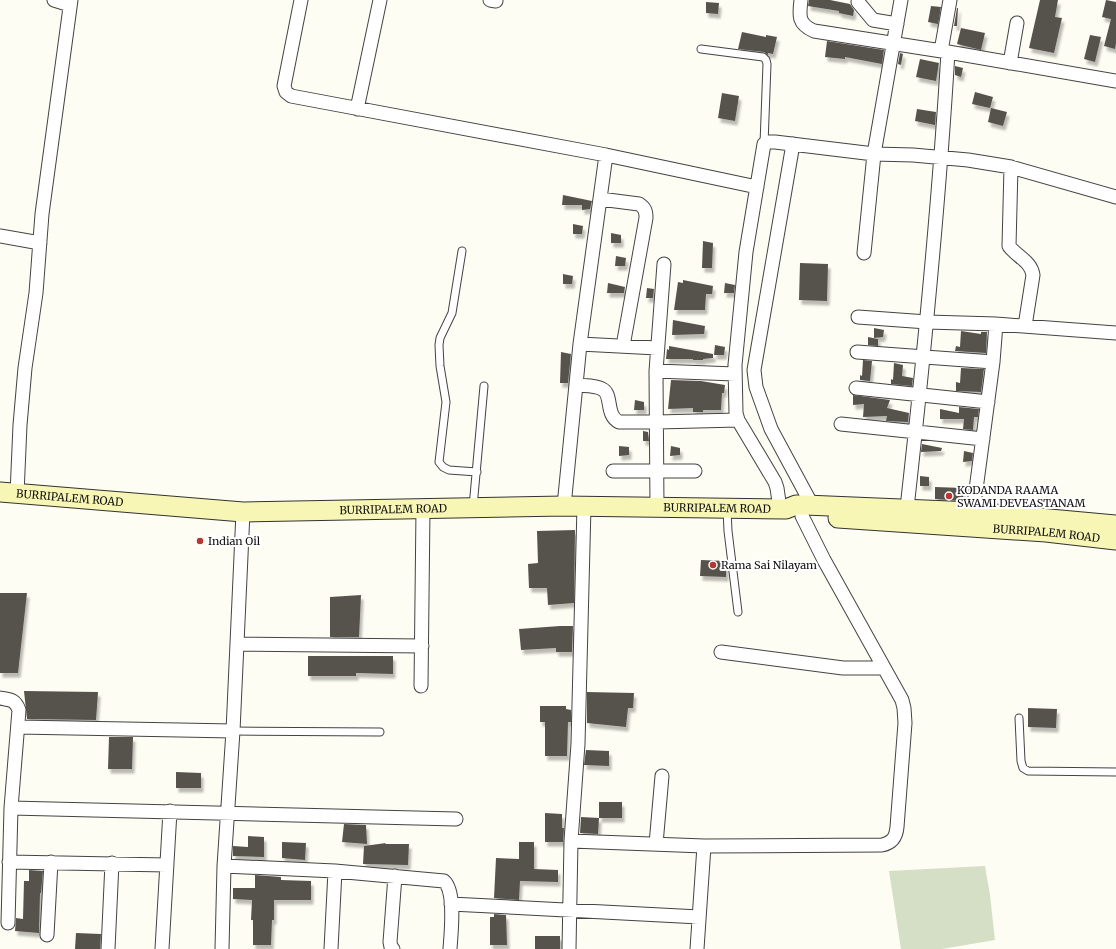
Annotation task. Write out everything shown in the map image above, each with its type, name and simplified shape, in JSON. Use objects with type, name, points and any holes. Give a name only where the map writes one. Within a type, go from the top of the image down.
[{"type":"main road","name":"BURRIPALEM ROAD","points":[[8,493],[243,512],[423,509],[474,503],[584,506],[658,501],[727,509],[795,510],[907,508],[973,512],[1116,526]]},
{"type":"main road","name":"BURRIPALEM ROAD","points":[[795,510],[1046,532],[1116,540]]},
{"type":"street","points":[[8,493],[20,426],[25,368],[36,293],[42,214],[70,2],[54,0]]},
{"type":"street","points":[[301,0],[284,81],[286,92],[291,96],[606,155],[757,187]]},
{"type":"street","points":[[357,109],[380,0]]},
{"type":"street","points":[[801,0],[800,19],[803,24],[814,31],[944,51],[1116,82]]},
{"type":"street","points":[[864,254],[874,154],[901,0]]},
{"type":"street","points":[[907,508],[924,358],[942,157],[944,51],[950,0]]},
{"type":"street","points":[[858,2],[872,20],[897,24]]},
{"type":"street","points":[[1010,63],[1017,23]]},
{"type":"street","points":[[571,841],[704,846],[882,845],[888,844],[894,839],[896,834],[905,716],[902,700],[824,560],[795,510],[777,488],[775,482],[738,420],[736,413],[735,374],[746,252],[764,144],[771,142],[874,154],[942,157],[968,160],[1011,167],[1116,197]]},
{"type":"street","points":[[793,144],[754,370],[754,380],[771,429],[795,510]]},
{"type":"street","points":[[564,506],[580,344],[606,155]]},
{"type":"street","points":[[1011,167],[1009,246],[1029,264],[1033,275],[1025,326]]},
{"type":"street","points":[[600,199],[639,204],[646,212],[623,346]]},
{"type":"street","points":[[0,236],[40,243]]},
{"type":"street","points":[[658,501],[656,371],[664,264]]},
{"type":"street","points":[[858,317],[927,322],[996,324],[1116,333]]},
{"type":"street","points":[[973,512],[993,362],[996,324]]},
{"type":"street","points":[[580,344],[657,348]]},
{"type":"street","points":[[857,352],[993,362]]},
{"type":"street","points":[[656,371],[735,374]]},
{"type":"street","points":[[576,385],[604,389],[607,394],[611,415],[614,419],[624,423],[738,420]]},
{"type":"street","points":[[856,388],[988,402]]},
{"type":"street","points":[[841,424],[983,439]]},
{"type":"street","points":[[613,471],[658,476],[695,471]]},
{"type":"street","points":[[569,949],[571,841],[578,744],[584,506]]},
{"type":"street","points":[[421,686],[423,509]]},
{"type":"street","points":[[222,949],[224,866],[238,644],[243,512]]},
{"type":"street","points":[[238,644],[422,646]]},
{"type":"street","points":[[721,652],[843,668],[884,668]]},
{"type":"street","points":[[0,698],[12,700],[17,704],[19,710],[10,808],[8,923]]},
{"type":"street","points":[[18,727],[233,731]]},
{"type":"street","points":[[656,844],[662,776]]},
{"type":"street","points":[[10,808],[456,819]]},
{"type":"street","points":[[162,949],[170,811]]},
{"type":"street","points":[[697,949],[704,846]]},
{"type":"street","points":[[9,862],[167,865]]},
{"type":"street","points":[[47,935],[51,862]]},
{"type":"street","points":[[108,949],[112,864]]},
{"type":"street","points":[[224,866],[335,871],[444,881],[448,884],[450,889],[452,904],[450,949]]},
{"type":"street","points":[[331,949],[335,871]]},
{"type":"street","points":[[393,949],[390,942],[394,876]]},
{"type":"street","points":[[452,904],[570,909],[699,917]]},
{"type":"lane","points":[[701,49],[763,57],[766,60],[764,144]]},
{"type":"lane","points":[[462,251],[452,313],[440,338],[439,345],[440,366],[446,402],[439,455],[443,468],[449,470],[477,472]]},
{"type":"lane","points":[[474,503],[484,386]]},
{"type":"lane","points":[[727,509],[728,531],[738,612]]},
{"type":"lane","points":[[1019,718],[1021,761],[1023,768],[1028,771],[1116,772]]},
{"type":"lane","points":[[233,731],[380,732]]},
{"type":"green space","points":[[985,866],[995,940],[942,949],[901,949],[889,871]]},
{"type":"building","points":[[809,0],[830,0],[850,4],[854,10],[853,16],[839,13],[839,11],[808,6]]},
{"type":"building","points":[[1040,0],[1058,0],[1055,17],[1062,18],[1054,53],[1029,48]]},
{"type":"building","points":[[1106,0],[1116,2],[1115,49],[1104,46],[1111,19],[1102,17]]},
{"type":"building","points":[[706,2],[719,3],[718,14],[706,13]]},
{"type":"building","points":[[931,6],[941,7],[938,24],[928,22]]},
{"type":"building","points":[[957,8],[957,26],[954,26]]},
{"type":"building","points":[[961,28],[985,33],[981,50],[957,44]]},
{"type":"building","points":[[742,32],[766,37],[766,35],[777,37],[773,54],[768,53],[768,55],[764,52],[738,49]]},
{"type":"building","points":[[1090,35],[1101,37],[1095,62],[1084,59]]},
{"type":"building","points":[[827,41],[884,50],[882,64],[845,57],[845,59],[825,57]]},
{"type":"building","points":[[900,53],[903,54],[901,65],[898,64]]},
{"type":"building","points":[[920,59],[939,63],[936,81],[916,77]]},
{"type":"building","points":[[955,66],[963,68],[961,77],[955,75]]},
{"type":"building","points":[[975,92],[993,97],[990,108],[972,104]]},
{"type":"building","points":[[722,93],[739,96],[735,121],[718,118]]},
{"type":"building","points":[[991,108],[1007,112],[1003,126],[988,122]]},
{"type":"building","points":[[917,109],[936,112],[935,125],[915,121]]},
{"type":"building","points":[[563,195],[592,201],[590,209],[582,210],[582,205],[562,205]]},
{"type":"building","points":[[573,224],[583,226],[582,234],[573,234]]},
{"type":"building","points":[[611,233],[621,235],[621,243],[611,243]]},
{"type":"building","points":[[703,241],[713,243],[712,268],[702,268]]},
{"type":"building","points":[[616,256],[626,258],[625,266],[615,266]]},
{"type":"building","points":[[800,263],[828,264],[827,301],[799,300]]},
{"type":"building","points":[[563,274],[573,276],[572,284],[563,284]]},
{"type":"building","points":[[683,280],[713,286],[712,294],[706,294],[705,310],[674,310],[678,282],[683,283]]},
{"type":"building","points":[[608,283],[625,287],[624,293],[607,293]]},
{"type":"building","points":[[725,283],[735,285],[734,293],[724,293]]},
{"type":"building","points":[[647,288],[654,289],[653,298],[646,298]]},
{"type":"building","points":[[673,320],[705,326],[704,334],[672,335]]},
{"type":"building","points":[[874,328],[884,330],[883,337],[874,338]]},
{"type":"building","points":[[961,331],[981,334],[981,332],[987,332],[986,353],[955,351],[956,346],[960,347]]},
{"type":"building","points":[[868,337],[878,339],[878,346],[868,345]]},
{"type":"building","points":[[715,345],[725,347],[724,355],[714,355]]},
{"type":"building","points":[[669,346],[713,354],[713,358],[703,360],[666,359],[667,349],[669,350]]},
{"type":"building","points":[[561,352],[571,354],[568,383],[560,383]]},
{"type":"building","points":[[863,360],[872,361],[870,381],[860,380],[860,375],[862,376]]},
{"type":"building","points":[[894,363],[903,365],[902,376],[913,378],[912,386],[891,384],[891,379],[893,380]]},
{"type":"building","points":[[961,368],[984,369],[981,392],[956,391],[956,382],[960,383]]},
{"type":"building","points":[[671,380],[701,381],[725,385],[724,393],[722,393],[721,410],[703,410],[703,412],[693,412],[693,408],[668,409]]},
{"type":"building","points":[[853,395],[890,400],[887,408],[909,413],[908,422],[886,421],[887,416],[863,417],[864,404],[853,405]]},
{"type":"building","points":[[635,400],[644,402],[644,410],[634,410]]},
{"type":"building","points":[[959,407],[979,409],[978,417],[974,417],[973,430],[963,429],[964,419],[940,419],[940,409],[959,413]]},
{"type":"building","points":[[643,431],[648,432],[649,441],[643,441]]},
{"type":"building","points":[[922,444],[942,448],[941,451],[921,452]]},
{"type":"building","points":[[619,446],[629,447],[629,455],[619,456]]},
{"type":"building","points":[[671,446],[680,448],[680,455],[670,456]]},
{"type":"building","points":[[964,451],[973,453],[972,461],[963,462]]},
{"type":"building","points":[[920,476],[929,477],[929,486],[920,486]]},
{"type":"building","name":"KODANDA RAAMA SWAMI DEVEASTANAM","points":[[935,487],[963,488],[963,501],[935,499]]},
{"type":"building","points":[[575,530],[574,603],[548,605],[547,588],[529,588],[528,564],[538,563],[537,531]]},
{"type":"building","name":"Rama Sai Nilayam","points":[[701,560],[726,561],[726,577],[700,576]]},
{"type":"building","points":[[0,593],[27,593],[18,673],[0,673]]},
{"type":"building","points":[[361,595],[359,637],[330,637],[330,597]]},
{"type":"building","points":[[573,626],[572,652],[556,652],[556,648],[521,650],[519,629]]},
{"type":"building","points":[[308,656],[393,656],[393,674],[356,673],[356,676],[308,676]]},
{"type":"building","points":[[24,691],[98,692],[96,720],[27,719]]},
{"type":"building","points":[[587,692],[634,693],[633,708],[628,708],[626,727],[587,723]]},
{"type":"building","points":[[540,706],[566,706],[566,709],[571,710],[571,722],[568,722],[567,756],[545,756],[545,722],[540,722]]},
{"type":"building","points":[[1028,708],[1057,709],[1056,728],[1028,727]]},
{"type":"building","points":[[109,737],[133,737],[132,769],[108,769]]},
{"type":"building","points":[[586,750],[609,751],[609,766],[584,765]]},
{"type":"building","points":[[176,772],[201,773],[201,788],[176,788]]},
{"type":"building","points":[[599,802],[622,802],[622,818],[599,818]]},
{"type":"building","points":[[545,813],[562,814],[562,828],[564,828],[563,842],[545,842]]},
{"type":"building","points":[[581,817],[599,818],[598,834],[580,833]]},
{"type":"building","points":[[344,824],[366,825],[367,844],[342,842]]},
{"type":"building","points":[[248,836],[264,837],[264,857],[233,856],[233,846],[248,847]]},
{"type":"building","points":[[282,842],[306,843],[305,860],[282,858]]},
{"type":"building","points":[[519,842],[534,842],[534,869],[558,870],[558,882],[520,881],[519,900],[494,898],[496,858],[519,859]]},
{"type":"building","points":[[386,843],[385,844],[409,844],[408,865],[363,864],[364,846]]},
{"type":"building","points":[[29,870],[43,871],[40,893],[39,933],[15,931],[16,918],[23,919],[24,881],[29,881]]},
{"type":"building","points":[[255,875],[281,877],[281,880],[311,881],[311,900],[274,900],[274,920],[272,920],[271,945],[253,945],[253,920],[251,920],[252,900],[233,899],[233,888],[255,888]]},
{"type":"building","points":[[494,914],[506,915],[507,945],[490,945],[490,917],[494,917]]},
{"type":"building","points":[[76,933],[101,934],[100,949],[75,949]]},
{"type":"building","points":[[535,936],[560,936],[560,949],[535,949]]},
{"type":"place","name":"KODANDA RAAMA SWAMI DEVEASTANAM","points":[[949,496]]},
{"type":"place","name":"Indian Oil","points":[[200,541]]},
{"type":"place","name":"Rama Sai Nilayam","points":[[713,565]]}]
